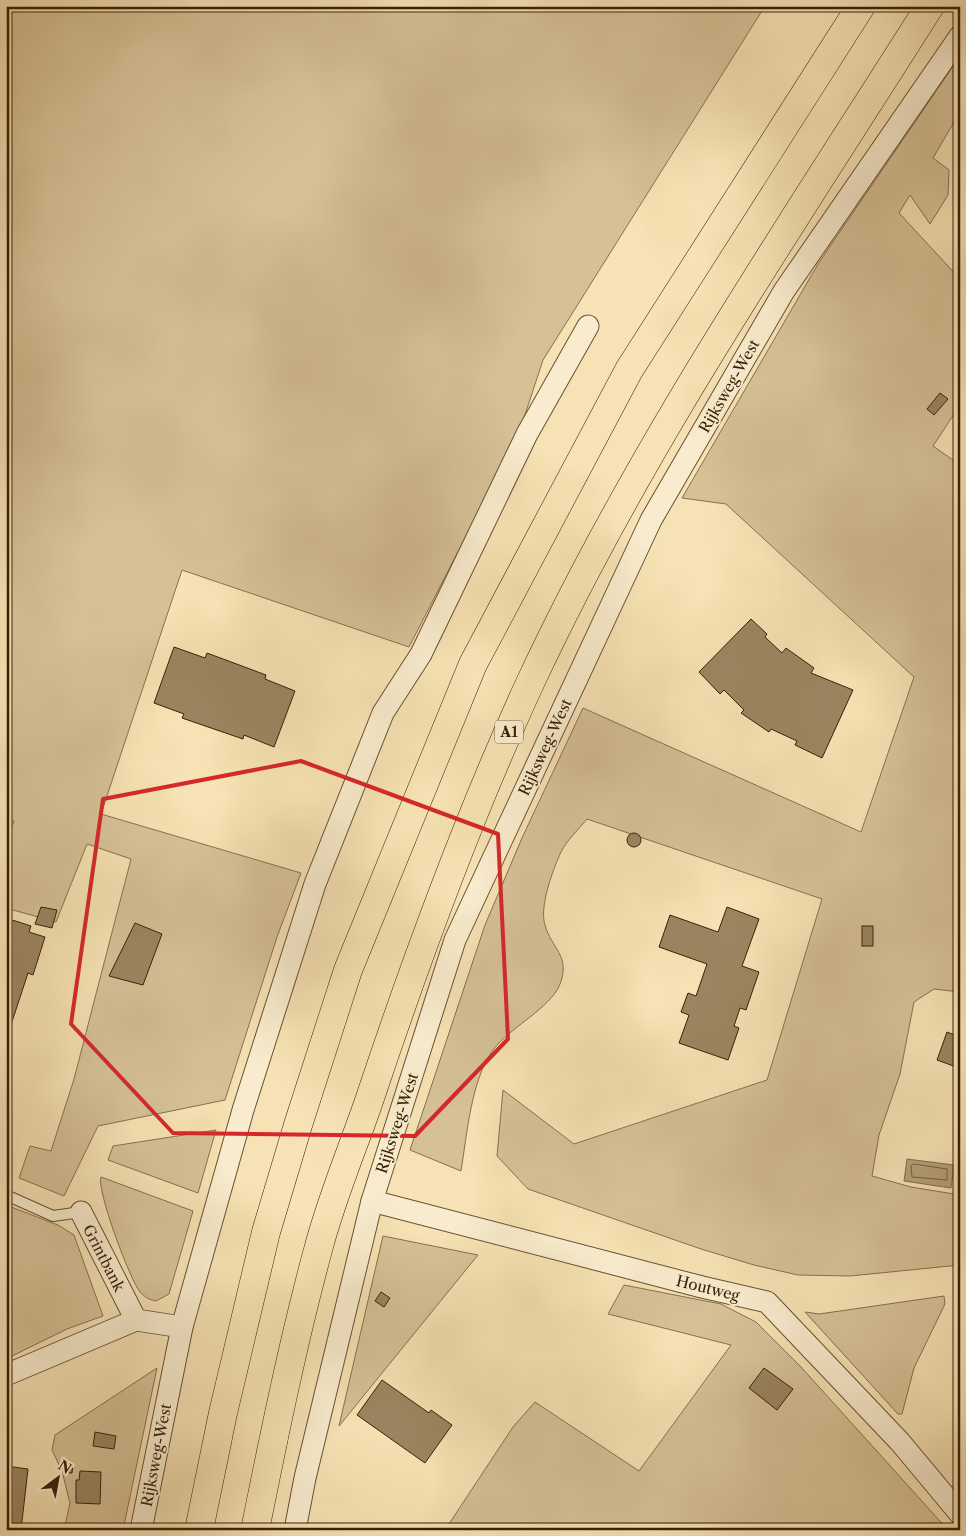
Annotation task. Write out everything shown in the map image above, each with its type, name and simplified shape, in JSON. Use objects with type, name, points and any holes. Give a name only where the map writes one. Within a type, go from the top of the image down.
[{"type":"highway","points":[[199,1530],[266,1232],[301,1116],[348,970],[473,664],[629,370],[861,6]]},
{"type":"highway","name":"A1","points":[[255,1530],[277,1423],[319,1246],[431,925],[465,834],[532,680],[604,540],[684,396],[930,6]]},
{"type":"street","name":"Rijksweg-West","points":[[295,1530],[305,1478],[372,1201],[455,940],[651,520],[784,291],[960,36]]},
{"type":"street","name":"Rijksweg-West","points":[[140,1530],[182,1327],[244,1110],[315,884],[383,713],[421,654],[527,434],[588,326]]},
{"type":"street","name":"Houtweg","points":[[372,1201],[702,1287],[767,1302],[900,1442],[960,1514]]},
{"type":"street","name":"Grintbank","points":[[81,1212],[136,1320]]},
{"type":"street","points":[[6,1375],[136,1320],[182,1327]]},
{"type":"lane","name":"Grintbank","points":[[6,1195],[53,1216],[81,1212]]},
{"type":"highlighted area","points":[[301,761],[498,834],[508,1039],[415,1136],[173,1133],[71,1024],[103,799]]},
{"type":"shaded area","points":[[6,6],[765,6],[543,360],[519,433],[409,647],[182,570],[101,814],[301,873],[277,937],[225,1100],[98,1126],[64,1196],[19,1178],[30,1146],[51,1151],[74,1079],[131,859],[87,844],[56,922],[6,908],[6,843],[14,821],[6,818]]},
{"type":"shaded area","points":[[960,56],[960,112],[933,158],[949,170],[948,195],[930,224],[910,195],[899,213],[960,279],[960,405],[933,446],[960,465],[960,992],[934,989],[914,1002],[900,1074],[879,1135],[872,1176],[911,1187],[960,1195],[960,1265],[850,1276],[798,1275],[754,1265],[701,1249],[528,1189],[497,1156],[503,1090],[574,1144],[767,1080],[822,899],[587,819],[561,852],[545,898],[545,925],[562,959],[563,974],[560,984],[548,1002],[500,1042],[486,1062],[471,1108],[461,1171],[410,1150],[485,925],[522,838],[583,708],[861,832],[914,677],[726,504],[682,498],[818,264]]},
{"type":"shaded area","points":[[216,1130],[198,1193],[108,1160],[113,1146]]},
{"type":"shaded area","points":[[101,1177],[193,1211],[169,1294],[156,1301],[147,1298],[140,1292],[129,1271],[109,1215],[101,1185]]},
{"type":"shaded area","points":[[6,1205],[58,1225],[74,1235],[103,1316],[67,1329],[6,1359]]},
{"type":"shaded area","points":[[383,1236],[478,1255],[339,1426]]},
{"type":"shaded area","points":[[624,1285],[721,1304],[756,1322],[801,1367],[948,1530],[445,1530],[513,1427],[535,1402],[639,1471],[731,1345],[608,1314]]},
{"type":"shaded area","points":[[944,1296],[945,1304],[914,1368],[902,1414],[898,1414],[805,1312],[819,1314]]},
{"type":"shaded area","points":[[157,1368],[123,1530],[64,1530],[70,1503],[62,1471],[52,1450],[55,1435]]},
{"type":"water","points":[[907,1159],[954,1165],[951,1188],[904,1181]]},
{"type":"building","points":[[940,393],[948,399],[934,415],[927,409]]},
{"type":"building","points":[[751,619],[767,634],[765,637],[782,653],[786,648],[814,668],[811,673],[853,690],[822,758],[795,745],[797,741],[771,729],[769,732],[741,713],[744,710],[724,690],[720,694],[699,672]]},
{"type":"building","points":[[174,647],[205,658],[207,653],[266,675],[265,679],[295,691],[274,747],[244,735],[243,739],[182,718],[184,714],[154,703]]},
{"type":"building","points":[[631,833],[637,833],[641,840],[637,847],[631,847],[627,843],[627,837]]},
{"type":"building","points":[[41,907],[57,910],[52,928],[35,924]]},
{"type":"building","points":[[727,907],[759,919],[742,966],[759,972],[746,1010],[740,1008],[734,1026],[739,1028],[728,1060],[679,1043],[689,1015],[681,1012],[688,993],[696,996],[707,964],[659,947],[670,915],[718,932]]},
{"type":"building","points":[[6,918],[31,926],[29,932],[45,937],[33,975],[28,973],[6,1040]]},
{"type":"building","points":[[135,923],[162,934],[143,985],[109,976]]},
{"type":"building","points":[[862,926],[873,926],[873,946],[862,946]]},
{"type":"building","points":[[947,1032],[960,1037],[959,1068],[937,1060]]},
{"type":"building","points":[[381,1292],[390,1298],[384,1307],[375,1301]]},
{"type":"building","points":[[764,1368],[793,1389],[777,1410],[749,1388]]},
{"type":"building","points":[[382,1380],[429,1413],[431,1410],[452,1425],[425,1463],[357,1415]]},
{"type":"building","points":[[95,1432],[116,1436],[114,1449],[93,1446]]},
{"type":"building","points":[[63,1463],[73,1464],[72,1473],[62,1472]]},
{"type":"building","points":[[6,1466],[28,1469],[21,1530],[6,1530]]},
{"type":"building","points":[[80,1471],[101,1472],[100,1504],[76,1503],[76,1480],[79,1480]]}]
